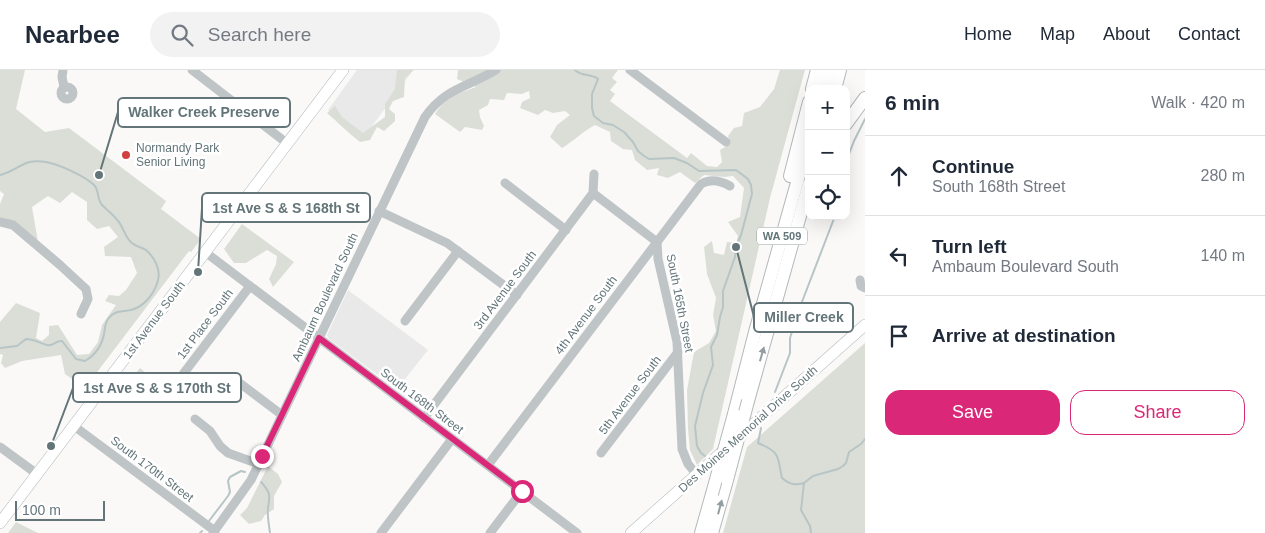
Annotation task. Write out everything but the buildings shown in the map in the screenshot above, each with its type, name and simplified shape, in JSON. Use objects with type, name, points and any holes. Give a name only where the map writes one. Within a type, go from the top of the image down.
[{"type":"highway","points":[[813,85],[817,70]]},
{"type":"highway","points":[[824,85],[828,70]]},
{"type":"highway","points":[[836,85],[840,70]]},
{"type":"highway","points":[[850,119],[865,98]]},
{"type":"highway","points":[[755,332],[757,308],[805,118]]},
{"type":"highway","name":"WA 509","points":[[701,533],[805,154]]},
{"type":"highway","name":"WA 509","points":[[712,533],[805,198]]},
{"type":"highway","points":[[782,278],[792,265],[808,220]]},
{"type":"main road","name":"1st Avenue South","points":[[0,523],[343,70]]},
{"type":"main road","name":"Des Moines Memorial Drive South","points":[[631,533],[865,325]]},
{"type":"street","points":[[63,70],[64,87]]},
{"type":"street","points":[[192,70],[288,144]]},
{"type":"street","name":"Ambaum Boulevard South","points":[[214,532],[244,491],[258,464],[420,125],[436,102],[451,92],[496,70]]},
{"type":"street","points":[[630,70],[726,142]]},
{"type":"street","points":[[593,193],[594,174]]},
{"type":"street","name":"4th Avenue South","points":[[488,465],[702,184],[706,181],[720,181],[730,186]]},
{"type":"street","points":[[505,183],[566,230]]},
{"type":"street","name":"3rd Avenue South","points":[[424,418],[593,193]]},
{"type":"street","name":"South 165th Street","points":[[593,193],[657,242],[658,259],[678,352],[682,449],[688,464],[697,475]]},
{"type":"street","points":[[380,211],[446,243],[517,295]]},
{"type":"street","points":[[0,222],[13,225],[86,289],[88,299],[81,314]]},
{"type":"street","points":[[405,321],[458,251]]},
{"type":"street","name":"South 168th Street","points":[[205,252],[577,533]]},
{"type":"street","points":[[860,280],[860,283],[865,288]]},
{"type":"street","name":"1st Place South","points":[[158,394],[174,386],[250,286]]},
{"type":"street","name":"5th Avenue South","points":[[601,453],[678,352]]},
{"type":"street","points":[[233,378],[282,414]]},
{"type":"street","points":[[195,419],[210,431],[220,446],[228,453],[258,464]]},
{"type":"street","name":"South 170th Street","points":[[74,426],[214,532]]},
{"type":"street","points":[[381,533],[452,439]]},
{"type":"street","points":[[0,447],[37,474]]},
{"type":"street","points":[[490,533],[522,491]]},
{"type":"shaded area","points":[[0,70],[25,70],[16,109],[45,132],[69,128],[166,201],[161,209],[201,239],[191,252],[189,251],[85,388],[65,374],[61,355],[22,361],[5,368],[1,363],[3,355],[0,354],[0,322],[16,303],[40,313],[36,338],[42,341],[49,335],[49,326],[58,325],[77,355],[89,354],[98,342],[102,325],[116,305],[105,301],[109,295],[119,296],[126,290],[137,273],[131,257],[105,256],[104,247],[118,237],[109,226],[97,229],[87,220],[87,202],[72,192],[60,203],[48,196],[32,207],[38,242],[0,219],[0,204],[4,194],[0,191]]},
{"type":"shaded area","points":[[357,70],[407,70],[411,73],[364,137],[328,110]]},
{"type":"shaded area","points":[[397,70],[414,70],[405,78],[404,97],[393,101],[389,109],[395,114],[395,121],[384,131],[377,127],[370,140],[360,142],[327,113],[335,106],[342,117],[363,133],[385,117],[385,104],[395,89]]},
{"type":"shaded area","points":[[458,70],[618,70],[612,78],[617,82],[610,90],[615,94],[610,101],[687,158],[691,153],[707,166],[717,167],[722,162],[720,150],[730,144],[728,136],[734,128],[742,126],[744,113],[760,107],[774,89],[780,70],[805,70],[770,198],[713,449],[697,465],[690,450],[687,390],[694,352],[709,343],[716,331],[713,315],[716,298],[707,274],[704,247],[712,241],[714,253],[724,255],[727,242],[736,243],[738,236],[728,222],[740,217],[744,188],[733,176],[704,175],[695,183],[680,172],[668,178],[657,175],[659,168],[647,170],[635,160],[632,150],[623,149],[611,141],[610,132],[595,125],[562,148],[550,137],[557,125],[570,115],[565,111],[553,113],[545,110],[538,115],[520,108],[522,102],[530,98],[529,91],[522,94],[507,93],[504,100],[490,99],[488,105],[479,110],[484,126],[482,130],[465,127],[460,132],[435,114],[448,100],[476,87],[457,79]]},
{"type":"shaded area","points":[[242,224],[294,262],[273,287],[269,279],[276,264],[277,256],[267,250],[246,263],[234,263],[224,249]]},
{"type":"shaded area","points":[[348,290],[428,350],[397,389],[329,339],[327,335]]},
{"type":"shaded area","points":[[865,343],[865,533],[723,533],[747,447]]},
{"type":"shaded area","points":[[140,368],[148,375],[141,384],[133,377]]},
{"type":"shaded area","points":[[268,466],[278,474],[282,482],[274,496],[274,509],[265,515],[261,521],[249,524],[240,515],[247,508]]},
{"type":"shaded area","points":[[16,522],[38,533],[8,533]]},
{"type":"waterway","points":[[575,70],[581,74],[598,79],[592,94],[594,116],[603,123],[613,125],[624,132],[644,156],[649,159],[674,158],[687,163],[699,171],[736,170],[748,179],[751,185],[752,194],[736,247],[735,257],[723,291],[723,307],[717,335],[711,347],[713,365],[703,393],[695,426],[697,446],[705,456]]},
{"type":"waterway","points":[[850,152],[865,119]]},
{"type":"waterway","points":[[0,175],[26,163],[38,161],[57,165],[84,178],[96,187],[100,202],[120,224],[130,241],[146,250],[152,256],[158,268],[159,276],[157,285],[144,303],[131,310],[110,316],[106,322],[100,346],[85,361],[76,359],[62,341],[49,345],[26,339],[17,346],[0,348]]},
{"type":"waterway","points":[[775,392],[790,353],[790,338],[800,307],[833,220]]},
{"type":"waterway","points":[[761,428],[758,443],[775,453],[779,460],[782,478],[792,484],[804,483],[801,510],[810,526],[811,533]]},
{"type":"waterway","points":[[804,483],[813,476],[843,466],[846,463],[849,452],[865,439]]},
{"type":"waterway","points":[[209,521],[230,492],[228,481],[230,477],[241,471],[245,472]]},
{"type":"waterway","points":[[261,482],[269,494],[268,514],[270,533]]},
{"type":"place","name":"Normandy Park Senior Living","points":[[126,155]]},
{"type":"place","name":"Walker Creek Preserve","points":[[99,175]]},
{"type":"place","name":"Miller Creek","points":[[736,247]]},
{"type":"place","name":"1st Ave S & S 168th St","points":[[198,272]]},
{"type":"place","name":"1st Ave S & S 170th St","points":[[51,446]]},
{"type":"route","points":[[262,456],[319,338],[522,491]]}]
